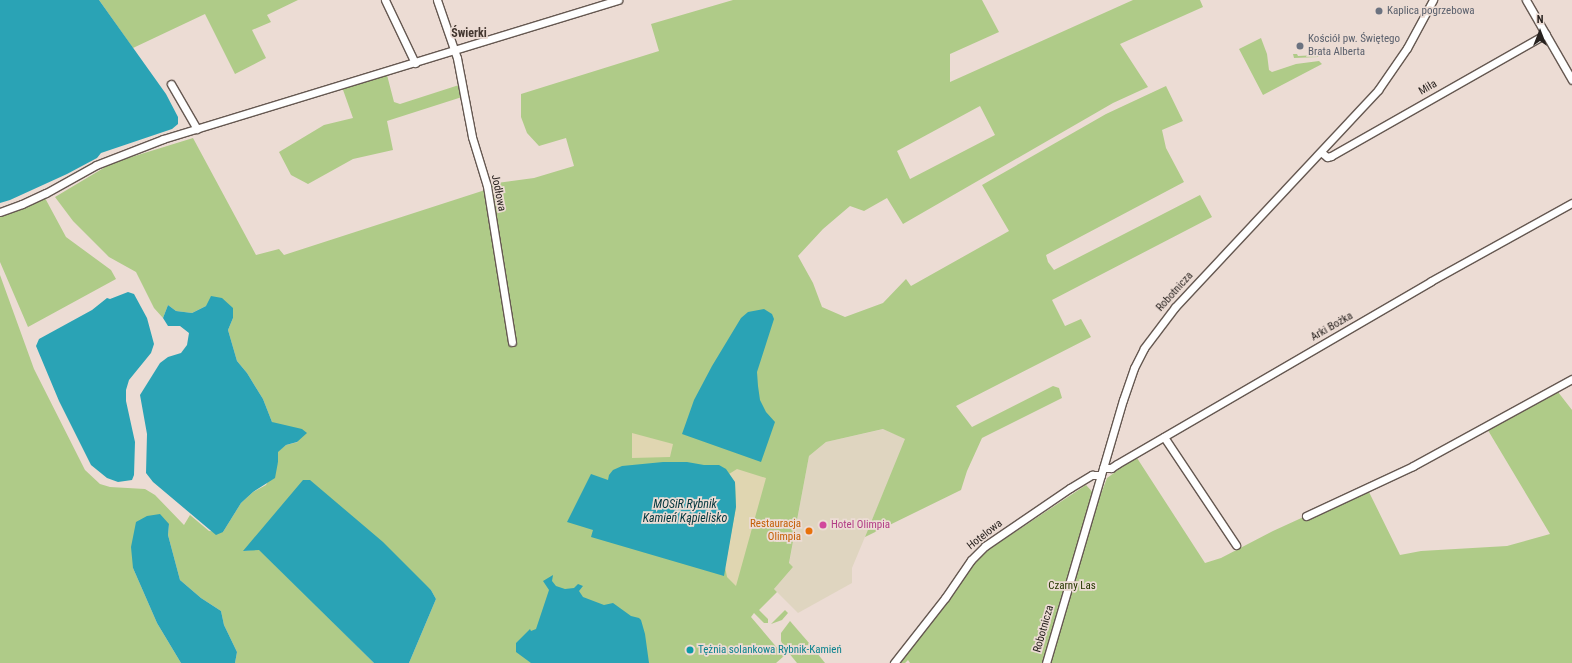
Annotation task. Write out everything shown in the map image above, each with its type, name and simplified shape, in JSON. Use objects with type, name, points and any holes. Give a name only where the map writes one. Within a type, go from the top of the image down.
[{"type":"street","points":[[385,0],[415,63]]},
{"type":"street","name":"Jodłowa","points":[[438,0],[454,50],[472,137],[487,186],[512,342]]},
{"type":"street","points":[[0,212],[46,193],[106,160],[172,136],[618,0]]},
{"type":"street","name":"Robotnicza","points":[[1046,663],[1129,382],[1139,358],[1150,340],[1186,296],[1321,152],[1388,77],[1411,42],[1433,0]]},
{"type":"street","points":[[1526,0],[1572,80]]},
{"type":"street","name":"Miła","points":[[1321,152],[1326,157],[1331,156],[1546,34]]},
{"type":"street","points":[[172,84],[197,129]]},
{"type":"street","name":"Arki Bożka","points":[[1102,471],[1114,466],[1164,438],[1431,281],[1572,203]]},
{"type":"street","points":[[1306,516],[1413,466],[1572,379]]},
{"type":"street","points":[[1164,438],[1236,545]]},
{"type":"street","name":"Hotelowa","points":[[894,663],[945,598],[971,560],[985,546],[1070,488],[1102,471]]},
{"type":"shaded area","name":"Hotel Olimpia","points":[[884,429],[906,439],[852,568],[852,583],[798,613],[774,589],[793,567],[789,564],[809,456],[826,442]]},
{"type":"green space","points":[[99,0],[298,0],[267,15],[271,22],[252,30],[266,58],[235,74],[205,14],[133,48]]},
{"type":"green space","points":[[733,0],[982,0],[999,32],[950,54],[950,82],[1133,0],[1200,0],[1203,7],[1120,44],[1148,87],[1113,103],[903,224],[887,198],[864,211],[850,206],[823,229],[798,256],[813,283],[822,307],[845,317],[883,303],[906,279],[911,286],[1009,231],[982,185],[1106,114],[1166,86],[1183,121],[1162,130],[1166,148],[1184,182],[1046,255],[1048,262],[1054,270],[1200,195],[1212,217],[1052,300],[1065,326],[1081,319],[1091,337],[956,406],[972,427],[1053,386],[1059,388],[1062,398],[982,438],[967,471],[961,490],[865,537],[905,439],[883,429],[826,442],[809,456],[789,563],[793,567],[774,589],[777,592],[759,610],[768,619],[768,623],[764,623],[754,613],[751,617],[784,656],[776,663],[409,663],[436,599],[431,590],[304,480],[244,551],[259,549],[374,663],[235,663],[237,652],[224,625],[221,611],[201,598],[180,580],[168,535],[169,524],[133,568],[157,623],[181,663],[0,663],[0,275],[34,369],[85,470],[100,484],[110,487],[145,489],[155,495],[184,525],[190,515],[209,531],[223,532],[241,503],[253,492],[266,485],[278,462],[277,452],[286,445],[298,442],[272,422],[263,399],[247,373],[237,361],[228,330],[233,318],[206,306],[192,313],[176,311],[168,305],[163,318],[154,308],[136,272],[109,257],[73,221],[55,197],[112,163],[193,138],[256,255],[279,249],[284,255],[482,191],[497,183],[534,178],[574,166],[566,138],[539,146],[527,133],[521,117],[521,94],[659,51],[651,24]],"holes":[[[980,106],[995,135],[910,179],[897,151]]]},
{"type":"green space","points":[[1261,38],[1267,54],[1269,70],[1272,72],[1296,64],[1319,61],[1322,64],[1263,95],[1239,49]]},
{"type":"green space","points":[[1293,54],[1297,54],[1298,56],[1319,55],[1318,57],[1294,58]]},
{"type":"green space","points":[[387,75],[394,102],[400,104],[459,85],[462,97],[387,121],[393,150],[353,159],[308,184],[291,175],[279,152],[324,125],[353,118],[342,87]]},
{"type":"green space","points":[[45,198],[66,237],[111,270],[116,279],[28,327],[0,262],[0,215],[17,211]]},
{"type":"green space","name":"Czarny Las","points":[[1558,392],[1572,410],[1572,663],[910,663],[908,660],[905,663],[898,663],[970,566],[985,552],[1086,485],[1099,499],[1107,478],[1118,470],[1119,466],[1137,458],[1205,563],[1221,558],[1273,531],[1367,488],[1400,555],[1421,551],[1507,546],[1550,534],[1486,427]]},
{"type":"green space","points":[[785,610],[788,613],[782,620],[771,624]]},
{"type":"green space","points":[[790,621],[825,663],[797,663],[781,641],[781,633]]},
{"type":"sand","points":[[632,433],[673,444],[670,457],[632,458]]},
{"type":"sand","points":[[737,469],[766,478],[736,586],[727,577],[725,567],[736,507],[735,483],[729,474]]},
{"type":"water","points":[[0,0],[99,0],[166,94],[178,117],[178,124],[172,129],[101,153],[97,158],[67,174],[10,200],[0,203]]},
{"type":"water","points":[[128,292],[134,294],[147,318],[154,344],[151,353],[129,380],[126,390],[126,401],[135,442],[134,475],[132,480],[118,482],[107,478],[91,465],[59,401],[36,346],[39,339],[92,310],[107,298],[110,299]]},
{"type":"water","points":[[211,296],[222,298],[233,308],[233,318],[228,330],[237,361],[247,373],[263,399],[272,422],[302,429],[307,433],[297,442],[286,445],[278,452],[275,478],[253,492],[241,503],[223,532],[216,535],[153,482],[146,473],[147,434],[140,395],[160,363],[168,357],[181,353],[187,345],[189,333],[180,326],[168,326],[163,318],[168,305],[176,311],[192,313],[206,306]]},
{"type":"water","points":[[764,309],[772,314],[774,319],[757,372],[758,386],[760,400],[766,412],[775,422],[761,462],[682,434],[694,400],[712,366],[741,318],[748,312]]},
{"type":"water","name":"MOSiR Rybnik Kamień Kąpielisko","points":[[663,462],[687,462],[704,465],[719,465],[726,469],[735,482],[736,507],[724,576],[591,537],[593,530],[567,522],[591,474],[608,480],[609,475],[613,470],[622,466]]},
{"type":"water","points":[[303,480],[310,480],[383,542],[431,590],[436,599],[409,663],[374,663],[259,550],[243,551]]},
{"type":"water","points":[[160,514],[169,524],[168,535],[180,580],[201,598],[221,611],[224,625],[237,652],[235,663],[181,663],[157,623],[133,568],[131,547],[136,522],[147,516]]},
{"type":"water","points":[[553,575],[552,581],[556,586],[565,589],[574,588],[578,584],[583,586],[579,591],[583,597],[604,605],[613,603],[631,616],[639,618],[645,634],[649,663],[531,663],[516,652],[516,643],[530,629],[531,631],[536,629],[549,590],[543,581]]},
{"type":"place","name":"Kaplica pogrzebowa","points":[[1379,11]]},
{"type":"place","name":"Kościół pw. Świętego Brata Alberta","points":[[1300,46]]},
{"type":"place","name":"Hotel Olimpia","points":[[823,525]]},
{"type":"place","name":"Restauracja Olimpia","points":[[809,531]]},
{"type":"place","name":"Tężnia solankowa Rybnik-Kamień","points":[[690,650]]},
{"type":"district","name":"Świerki","points":[[469,34]]}]
